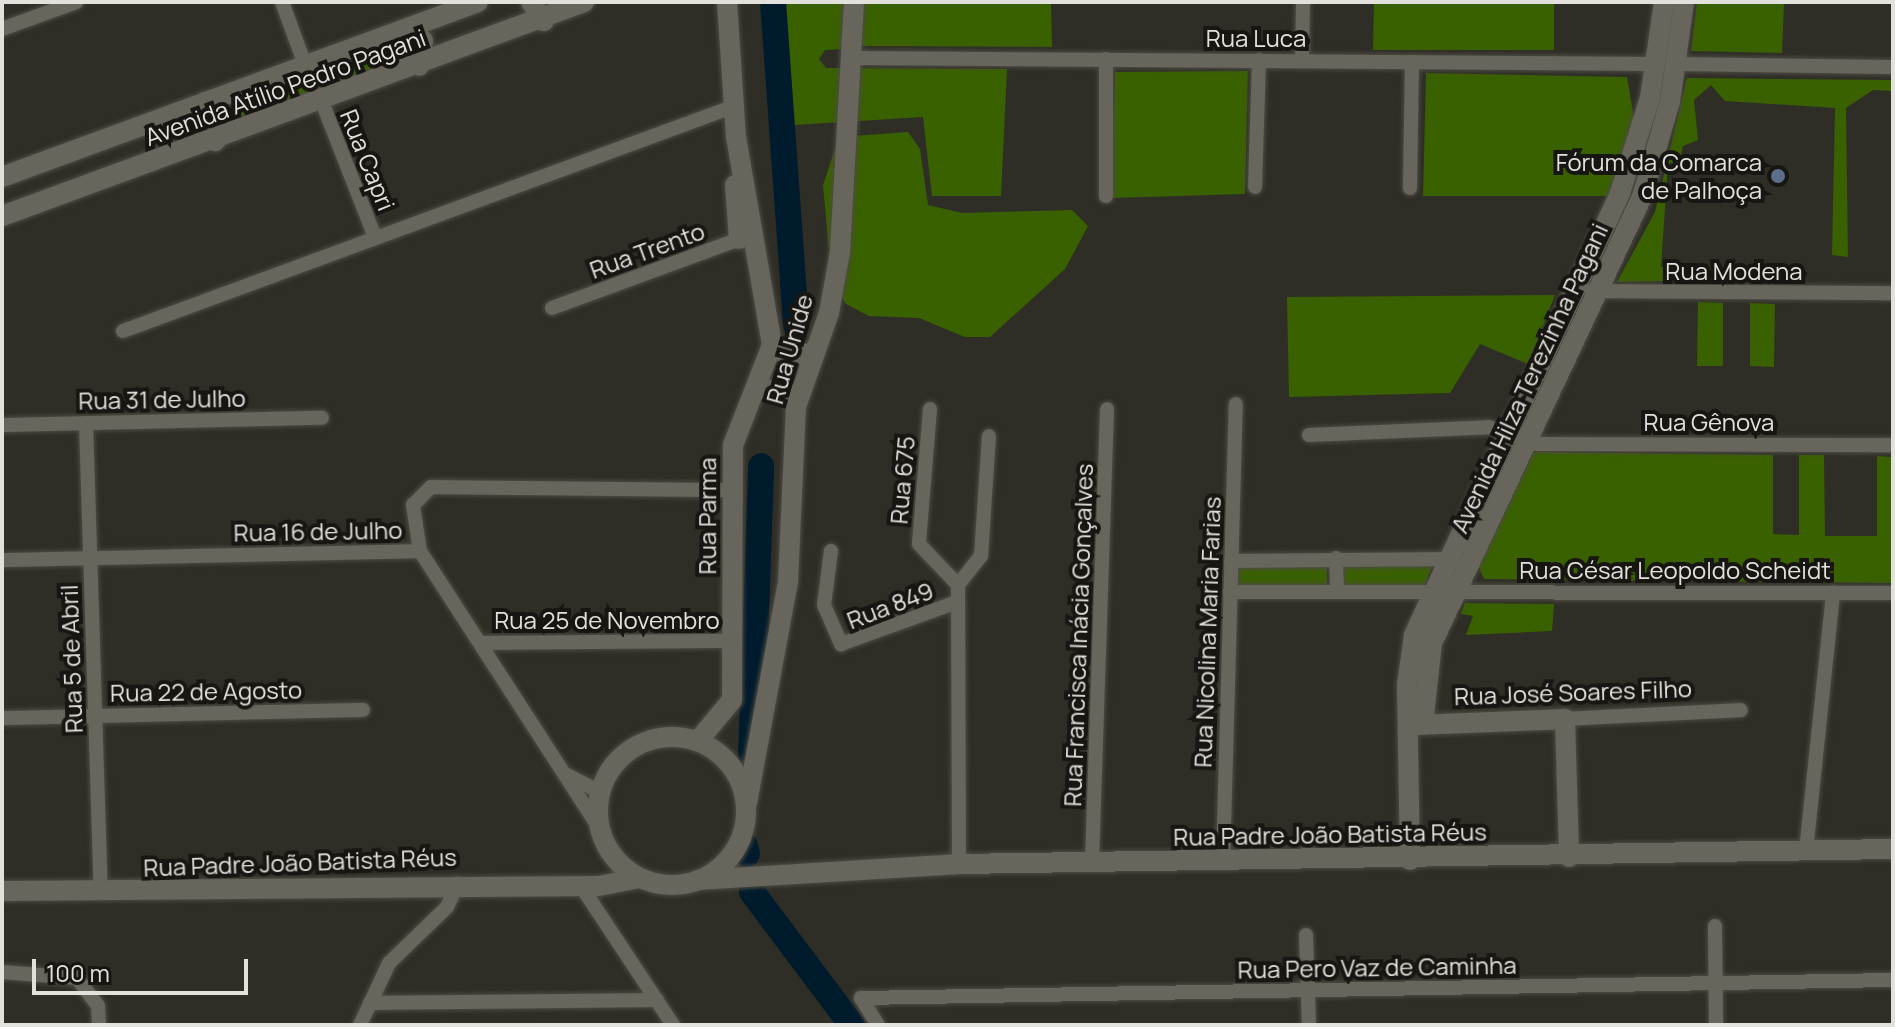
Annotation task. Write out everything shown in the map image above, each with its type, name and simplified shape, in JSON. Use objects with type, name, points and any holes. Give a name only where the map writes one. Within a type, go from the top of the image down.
[{"type":"main road","name":"Avenida Atílio Pedro Pagani","points":[[2,177],[478,2]]},
{"type":"main road","points":[[531,2],[544,21]]},
{"type":"main road","name":"Avenida Atílio Pedro Pagani","points":[[2,216],[544,21],[584,2]]},
{"type":"main road","name":"Rua Parma","points":[[698,741],[732,700],[733,445],[760,388],[772,345],[747,236],[732,107],[727,2]]},
{"type":"main road","name":"Rua Unide","points":[[747,803],[788,582],[796,407],[815,353],[840,252],[854,58],[854,2]]},
{"type":"main road","name":"Avenida Hilza Terezinha Pagani","points":[[1446,591],[1451,559],[1598,293],[1649,179],[1667,64],[1664,2]]},
{"type":"main road","name":"Avenida Hilza Terezinha Pagani","points":[[1410,860],[1415,724],[1411,651],[1446,591],[1519,435],[1577,285],[1634,156],[1667,64],[1684,2]]},
{"type":"main road","points":[[410,27],[423,41],[419,66]]},
{"type":"main road","points":[[205,102],[198,123],[215,141]]},
{"type":"main road","points":[[2,184],[28,167]]},
{"type":"main road","points":[[1593,252],[1614,260]]},
{"type":"main road","points":[[772,345],[787,355],[815,353]]},
{"type":"main road","points":[[760,388],[789,394],[796,407]]},
{"type":"main road","points":[[1565,719],[1569,857]]},
{"type":"main road","name":"Rua José Soares Filho","points":[[1415,724],[1565,719]]},
{"type":"main road","points":[[667,736],[698,741],[731,765],[747,803],[736,850],[698,880],[665,885],[639,878],[616,860],[600,829],[600,792],[618,758],[639,743],[667,736]]},
{"type":"main road","name":"Rua Padre João Batista Réus","points":[[698,880],[959,864],[1410,860],[1893,849]]},
{"type":"main road","points":[[736,850],[768,876]]},
{"type":"main road","points":[[590,886],[616,860]]},
{"type":"main road","name":"Rua Padre João Batista Réus","points":[[2,891],[101,893],[458,883],[590,886],[639,878]]},
{"type":"street","points":[[2,29],[76,2]]},
{"type":"street","points":[[282,2],[305,65]]},
{"type":"street","points":[[1302,60],[1303,2]]},
{"type":"street","name":"Rua Luca","points":[[854,58],[1893,67]]},
{"type":"street","points":[[1106,59],[1106,196]]},
{"type":"street","points":[[1255,187],[1259,60]]},
{"type":"street","points":[[1410,188],[1412,62]]},
{"type":"street","name":"Rua Capri","points":[[322,102],[374,235]]},
{"type":"street","points":[[123,331],[374,235],[732,107]]},
{"type":"street","name":"Rua Trento","points":[[552,308],[747,236]]},
{"type":"street","name":"Rua Modena","points":[[1577,285],[1598,293],[1893,293]]},
{"type":"street","name":"Rua Nicolina Maria Farias","points":[[1223,862],[1236,404]]},
{"type":"street","name":"Rua 675","points":[[930,409],[919,544],[958,585]]},
{"type":"street","name":"Rua Francisca Inácia Gonçalves","points":[[1092,862],[1107,409]]},
{"type":"street","name":"Rua 31 de Julho","points":[[2,425],[322,418]]},
{"type":"street","name":"Rua 5 de Abril","points":[[86,423],[101,893]]},
{"type":"street","name":"Rua Gênova","points":[[1309,435],[1519,435],[1893,445]]},
{"type":"street","points":[[959,864],[958,585],[981,556],[989,436]]},
{"type":"street","points":[[420,551],[413,505],[431,487],[731,490]]},
{"type":"street","name":"Rua 16 de Julho","points":[[2,560],[420,551],[600,829]]},
{"type":"street","name":"Rua 849","points":[[831,551],[824,605],[841,644],[957,602]]},
{"type":"street","points":[[1336,558],[1337,592]]},
{"type":"street","points":[[1231,561],[1451,559]]},
{"type":"street","name":"Rua César Leopoldo Scheidt","points":[[1230,592],[1893,593]]},
{"type":"street","points":[[1806,851],[1833,592]]},
{"type":"street","name":"Rua 25 de Novembro","points":[[481,643],[733,641]]},
{"type":"street","name":"Rua 22 de Agosto","points":[[2,718],[363,710]]},
{"type":"street","name":"Rua José Soares Filho","points":[[1565,719],[1741,710]]},
{"type":"street","points":[[561,772],[600,792]]},
{"type":"street","points":[[360,1025],[389,963],[447,907],[458,883]]},
{"type":"street","points":[[590,886],[673,1025]]},
{"type":"street","points":[[1715,926],[1716,1025]]},
{"type":"street","points":[[1306,935],[1309,1025]]},
{"type":"street","points":[[2,972],[77,978],[98,1006],[99,1025]]},
{"type":"street","name":"Rua Pero Vaz de Caminha","points":[[878,1025],[861,998],[1893,980]]},
{"type":"street","points":[[370,1003],[657,1000]]},
{"type":"green space","points":[[784,2],[843,2],[843,49],[825,50],[819,59],[826,68],[1007,69],[1001,196],[932,196],[923,117],[794,125]]},
{"type":"green space","points":[[860,2],[1051,2],[1052,47],[861,46]]},
{"type":"green space","points":[[1374,2],[1554,2],[1554,50],[1373,50]]},
{"type":"green space","points":[[1697,2],[1784,2],[1782,53],[1691,51]]},
{"type":"green space","points":[[407,40],[416,55],[216,125],[218,112]]},
{"type":"green space","points":[[1248,71],[1245,194],[1111,198],[1115,72]]},
{"type":"green space","points":[[1426,73],[1627,77],[1634,118],[1611,196],[1423,196]]},
{"type":"green space","points":[[1687,78],[1893,80],[1893,91],[1873,90],[1846,108],[1848,257],[1832,255],[1835,108],[1725,101],[1711,85],[1694,100],[1698,140],[1683,146],[1679,163],[1668,163],[1661,267],[1781,267],[1781,279],[1617,282],[1655,212]]},
{"type":"green space","points":[[908,132],[920,149],[928,205],[962,213],[1072,210],[1088,226],[1065,269],[990,337],[965,337],[919,318],[869,316],[846,304],[832,284],[823,185],[839,137]]},
{"type":"green space","points":[[1555,295],[1528,364],[1480,344],[1450,393],[1289,397],[1287,297]]},
{"type":"green space","points":[[1698,302],[1723,303],[1723,366],[1697,366]]},
{"type":"green space","points":[[1750,303],[1775,304],[1774,367],[1750,366]]},
{"type":"green space","points":[[1534,452],[1773,455],[1773,534],[1799,535],[1799,455],[1824,455],[1825,536],[1877,536],[1877,456],[1893,457],[1893,583],[1484,579],[1477,564]]},
{"type":"green space","points":[[1433,564],[1424,586],[1344,587],[1344,565]]},
{"type":"green space","points":[[1327,565],[1327,587],[1237,588],[1237,566]]},
{"type":"green space","points":[[1465,603],[1554,604],[1552,631],[1466,635],[1473,616],[1461,614]]},
{"type":"waterway","points":[[773,2],[796,325]]},
{"type":"waterway","points":[[751,757],[761,466]]},
{"type":"waterway","points":[[745,846],[747,854]]},
{"type":"waterway","points":[[752,892],[852,1025]]},
{"type":"place","name":"Fórum da Comarca de Palhoça","points":[[1778,176]]}]
